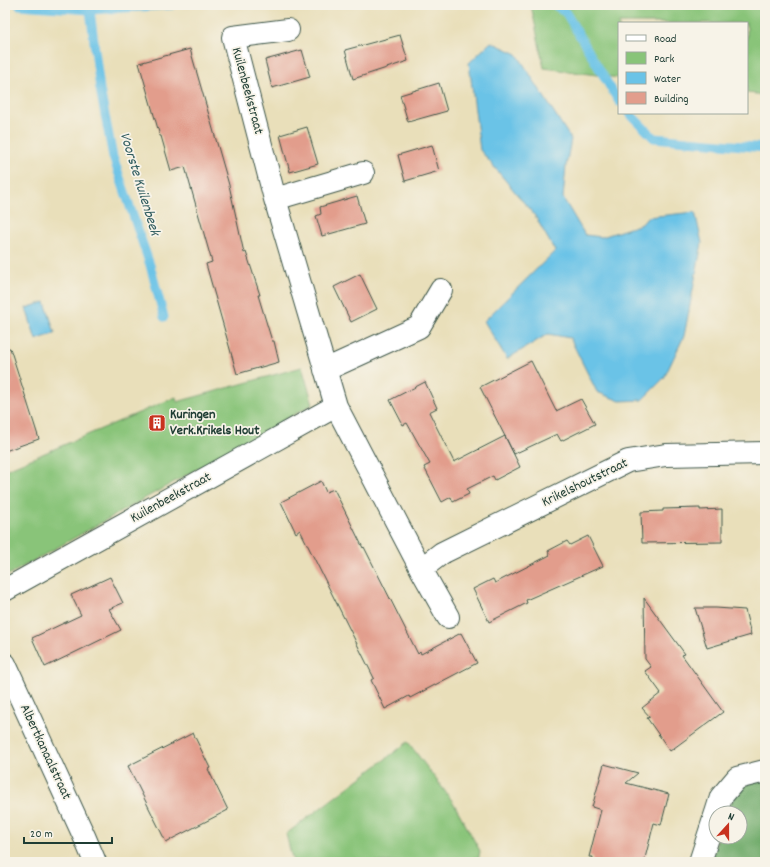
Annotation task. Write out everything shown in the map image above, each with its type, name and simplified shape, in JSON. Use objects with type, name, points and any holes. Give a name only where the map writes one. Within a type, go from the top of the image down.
[{"type":"street","name":"Kuilenbeekstraat","points":[[288,30],[233,37],[275,199],[336,406],[421,569],[448,617]]},
{"type":"street","points":[[275,199],[363,173]]},
{"type":"street","points":[[325,370],[419,327],[441,290]]},
{"type":"street","name":"Kuilenbeekstraat","points":[[5,590],[336,406]]},
{"type":"street","name":"Krikelshoutstraat","points":[[421,569],[442,553],[628,461],[666,455],[765,453]]},
{"type":"street","name":"Albertkanaalstraat","points":[[5,664],[84,836],[94,862]]},
{"type":"street","points":[[718,805],[721,797],[737,778],[765,771]]},
{"type":"street","points":[[700,862],[708,838]]},
{"type":"green space","points":[[531,5],[765,5],[765,95],[748,93],[748,22],[618,22],[618,78],[544,68]]},
{"type":"green space","points":[[302,367],[313,404],[5,576],[5,470],[176,397],[177,402]]},
{"type":"green space","points":[[408,742],[453,802],[480,851],[478,862],[293,862],[286,834]]},
{"type":"green space","points":[[765,774],[765,862],[711,862],[716,845],[748,845],[748,805],[730,805],[736,793],[750,781]]},
{"type":"water","points":[[491,42],[517,54],[571,139],[566,166],[563,198],[585,235],[602,237],[642,224],[648,217],[695,212],[702,243],[684,336],[664,378],[642,400],[620,401],[597,392],[570,338],[548,334],[507,359],[484,321],[555,251],[535,216],[480,150],[469,63]]},
{"type":"water","points":[[45,302],[55,333],[36,340],[26,308]]},
{"type":"building","points":[[400,35],[408,61],[353,79],[345,50]]},
{"type":"building","points":[[190,49],[229,185],[244,253],[246,252],[260,295],[258,295],[272,341],[274,341],[279,362],[237,374],[206,264],[212,262],[185,167],[171,171],[139,63]]},
{"type":"building","points":[[302,50],[310,77],[272,88],[265,60]]},
{"type":"building","points":[[439,83],[447,111],[408,122],[400,95]]},
{"type":"building","points":[[307,127],[318,164],[290,172],[280,135]]},
{"type":"building","points":[[432,145],[439,171],[405,181],[398,155]]},
{"type":"building","points":[[357,196],[365,224],[322,236],[316,216],[321,214],[320,207]]},
{"type":"building","points":[[360,274],[377,309],[351,322],[334,287]]},
{"type":"building","points":[[10,348],[39,439],[5,451],[5,349]]},
{"type":"building","points":[[531,361],[556,411],[581,399],[595,424],[561,441],[557,434],[514,454],[480,387]]},
{"type":"building","points":[[425,382],[437,408],[429,412],[454,462],[505,436],[520,467],[495,480],[493,476],[467,489],[469,494],[453,502],[451,497],[442,502],[424,467],[430,464],[407,423],[403,425],[390,400]]},
{"type":"building","points":[[321,481],[326,492],[334,489],[418,654],[420,652],[421,654],[461,633],[477,663],[410,698],[409,696],[385,709],[371,680],[374,678],[300,530],[296,533],[281,502]]},
{"type":"building","points":[[700,508],[700,510],[722,509],[722,542],[642,543],[641,512],[663,511],[663,509]]},
{"type":"building","points":[[588,536],[603,566],[526,600],[527,603],[489,622],[473,589],[493,579],[495,583],[550,555],[548,551],[567,541],[570,545]]},
{"type":"building","points":[[110,577],[123,603],[109,609],[121,630],[45,667],[32,638],[81,615],[71,595]]},
{"type":"building","points":[[644,598],[685,654],[682,655],[723,712],[670,751],[647,718],[650,717],[642,708],[661,693],[645,671],[651,667],[645,659]]},
{"type":"building","points":[[695,608],[745,610],[751,635],[707,648]]},
{"type":"building","points":[[193,733],[210,768],[208,769],[228,810],[166,842],[128,766]]},
{"type":"building","points":[[604,764],[638,773],[626,783],[669,794],[661,825],[654,823],[644,862],[592,862],[593,857],[589,857],[601,810],[592,807]]},
{"type":"waterway","name":"Voorste Kuilenbeek","points":[[19,5],[90,10],[172,5]]},
{"type":"waterway","name":"Voorste Kuilenbeek","points":[[555,5],[566,13],[618,100]]},
{"type":"waterway","name":"Voorste Kuilenbeek","points":[[90,10],[100,89],[113,157],[150,265],[164,317]]},
{"type":"waterway","name":"Voorste Kuilenbeek","points":[[630,114],[654,138],[765,148]]},
{"type":"place","name":"Kuringen Verk.Krikels Hout","points":[[157,423]]}]
